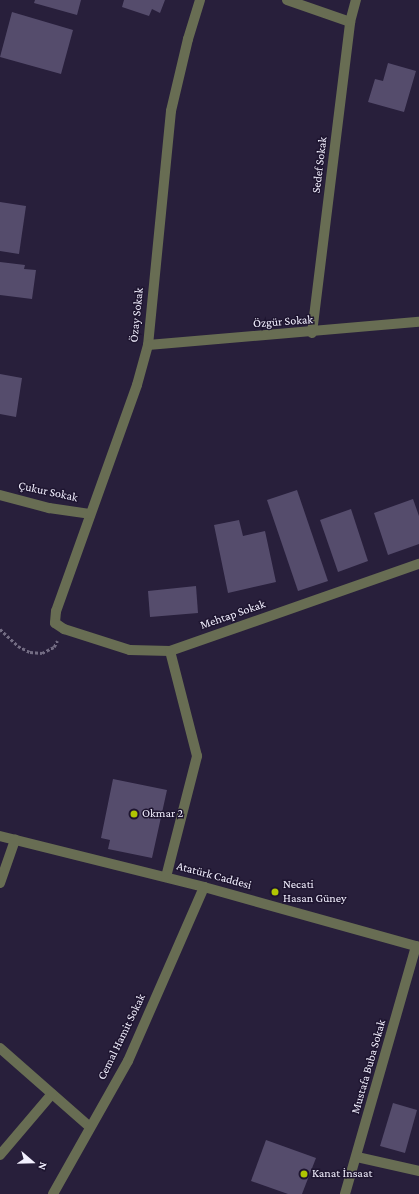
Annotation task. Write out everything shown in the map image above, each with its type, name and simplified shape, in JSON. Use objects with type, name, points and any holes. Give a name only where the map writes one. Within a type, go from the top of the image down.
[{"type":"street","name":"Özay Sokak","points":[[55,623],[56,611],[137,385],[148,345],[171,111],[188,39],[200,0]]},
{"type":"street","points":[[287,0],[350,22]]},
{"type":"street","name":"Sedef Sokak","points":[[312,332],[350,22],[356,0]]},
{"type":"street","name":"Özgür Sokak","points":[[148,345],[419,322]]},
{"type":"street","name":"Çukur Sokak","points":[[0,495],[49,508],[90,514]]},
{"type":"street","name":"Mehtap Sokak","points":[[55,623],[64,629],[130,650],[170,651],[419,564]]},
{"type":"street","points":[[166,877],[197,756],[170,651]]},
{"type":"street","name":"Atatürk Caddesi","points":[[0,836],[204,886],[417,947]]},
{"type":"street","points":[[0,883],[15,840]]},
{"type":"street","name":"Cemal Hamit Sokak","points":[[53,1194],[128,1061],[204,886]]},
{"type":"street","name":"Mustafa Buba Sokak","points":[[345,1194],[417,947]]},
{"type":"street","points":[[0,1048],[90,1127]]},
{"type":"street","points":[[0,1155],[52,1094]]},
{"type":"street","points":[[357,1157],[419,1171]]},
{"type":"path","points":[[0,629],[18,646],[30,652],[42,653],[54,647],[64,629]]},
{"type":"building","points":[[35,0],[81,0],[77,15],[34,3]]},
{"type":"building","points":[[124,0],[165,0],[160,13],[152,9],[149,16],[122,7]]},
{"type":"building","points":[[12,12],[73,30],[61,74],[0,57]]},
{"type":"building","points":[[388,63],[416,71],[404,112],[368,102],[375,79],[383,81]]},
{"type":"building","points":[[0,202],[26,206],[19,254],[0,251]]},
{"type":"building","points":[[0,262],[25,265],[24,269],[36,270],[32,299],[0,295]]},
{"type":"building","points":[[0,374],[22,378],[16,417],[0,414]]},
{"type":"building","points":[[297,490],[328,581],[298,591],[267,500]]},
{"type":"building","points":[[413,499],[419,516],[419,544],[388,555],[374,513]]},
{"type":"building","points":[[351,509],[368,561],[338,572],[320,520]]},
{"type":"building","points":[[239,520],[243,536],[265,531],[276,582],[228,593],[214,525]]},
{"type":"building","points":[[196,586],[198,613],[150,617],[148,591]]},
{"type":"building","name":"Okmar 2","points":[[113,779],[167,790],[152,858],[108,849],[110,840],[101,838]]},
{"type":"building","points":[[393,1103],[417,1110],[405,1153],[380,1146]]},
{"type":"building","points":[[266,1140],[316,1158],[302,1194],[288,1194],[251,1181]]},
{"type":"place","name":"Okmar 2","points":[[134,814]]},
{"type":"place","name":"Necati Hasan Güney","points":[[275,892]]},
{"type":"place","name":"Kanat İnsaat","points":[[304,1174]]}]
